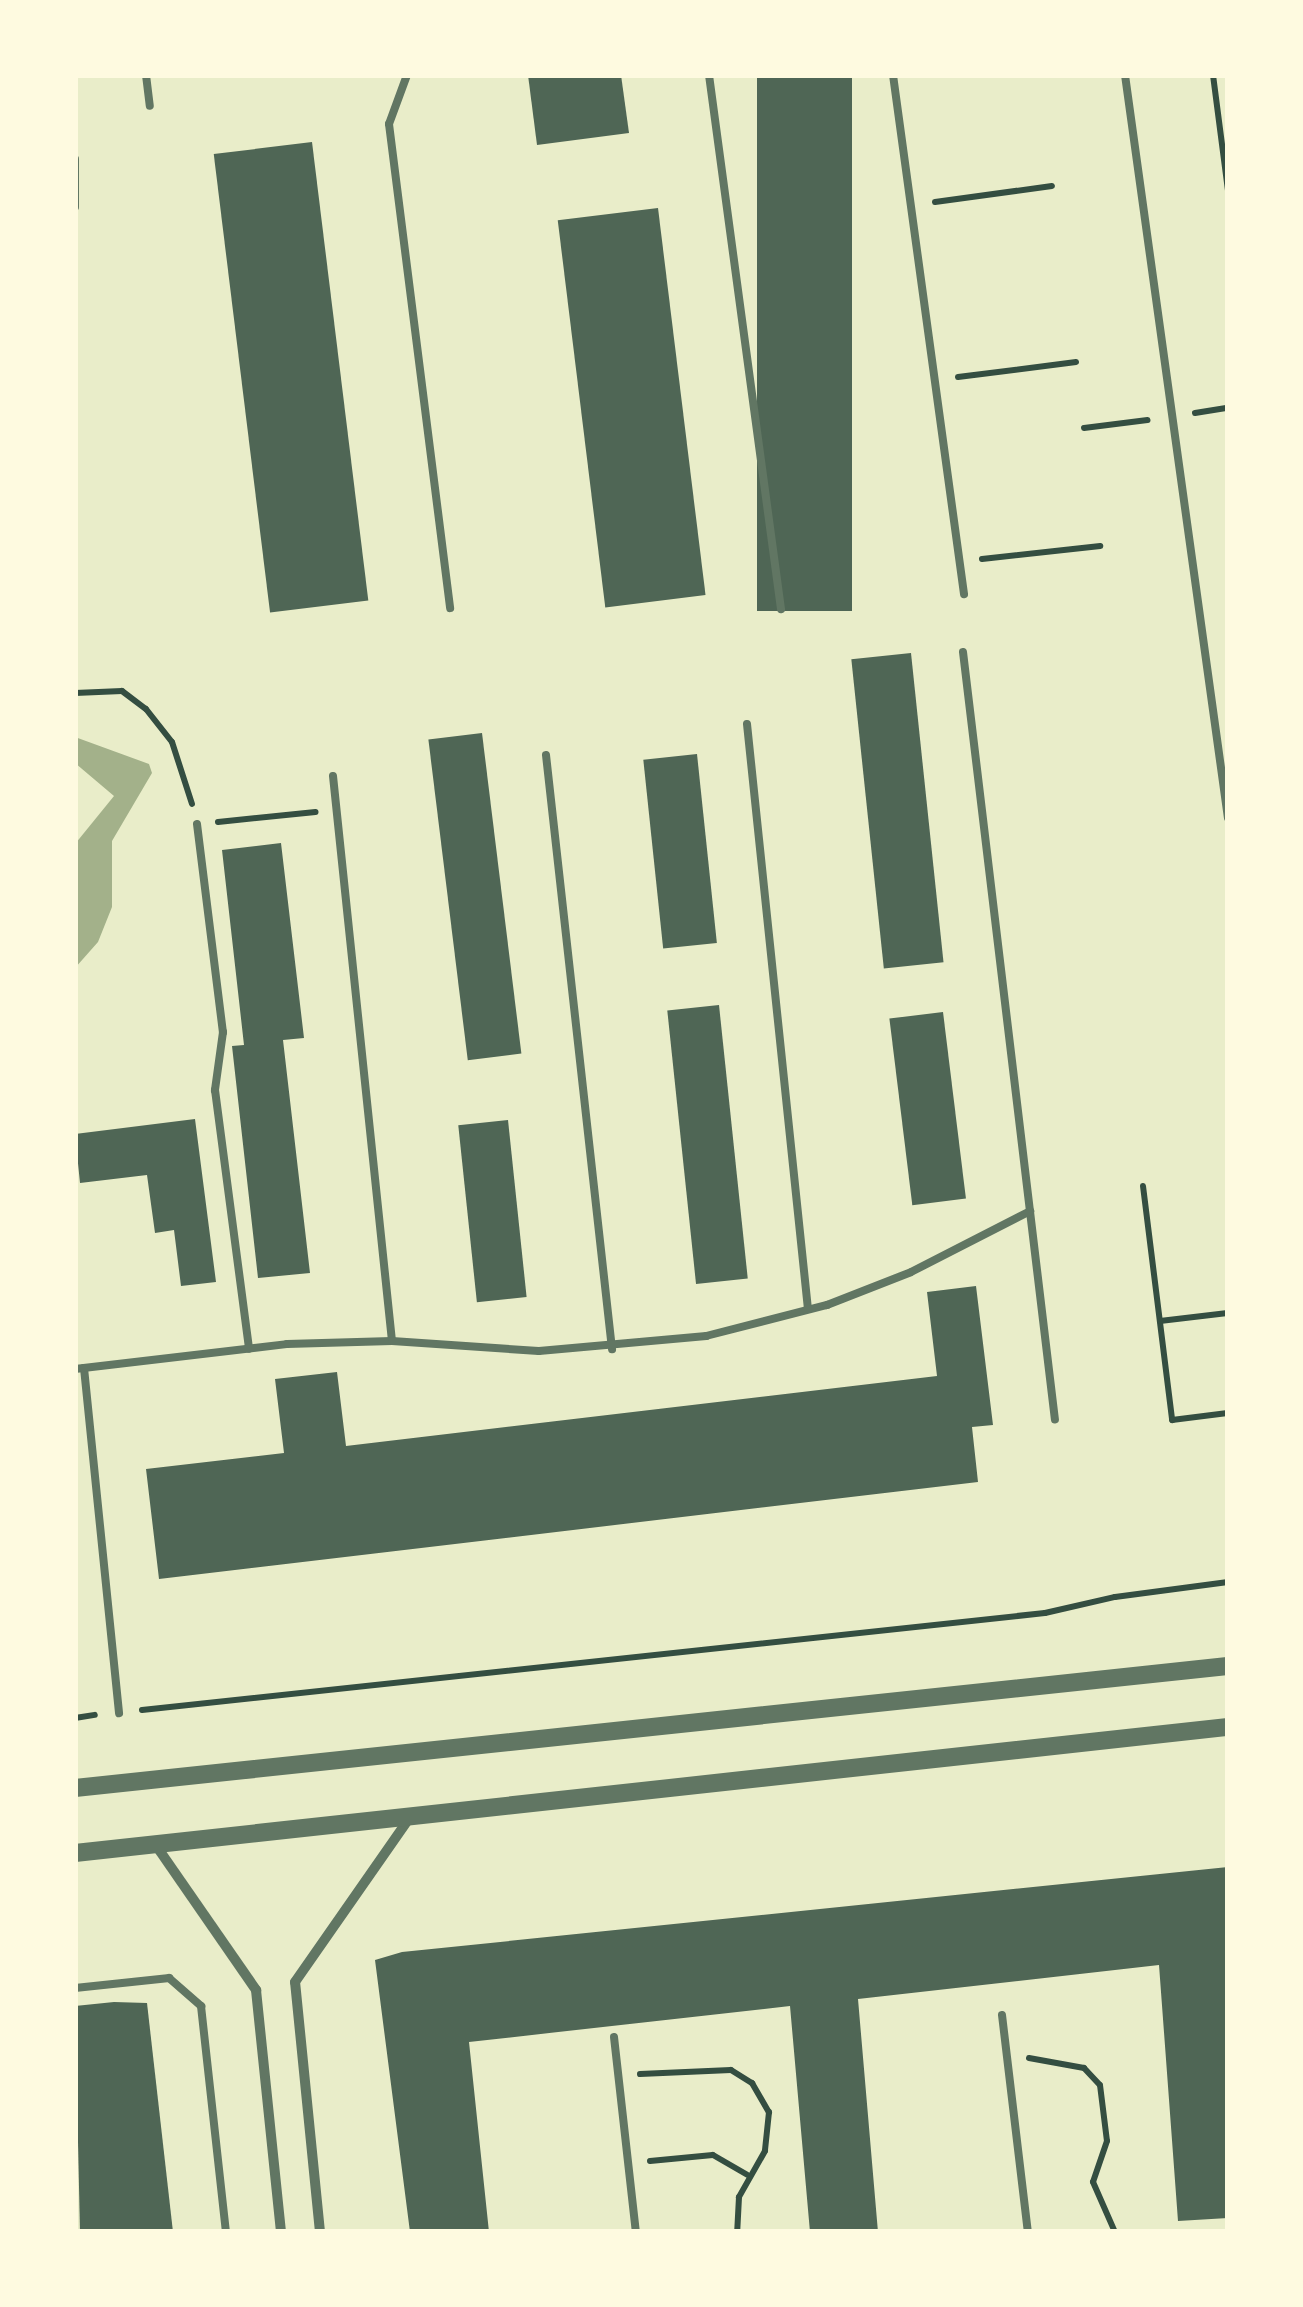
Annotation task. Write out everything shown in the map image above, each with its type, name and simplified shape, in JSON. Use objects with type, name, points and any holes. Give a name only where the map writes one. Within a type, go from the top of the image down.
[{"type":"street","points":[[75,1788],[1228,1666]]},
{"type":"street","points":[[75,1853],[1228,1727]]},
{"type":"street","points":[[320,2232],[295,1982],[411,1816]]},
{"type":"street","points":[[154,1843],[256,1990],[281,2232]]},
{"type":"lane","points":[[146,75],[150,106]]},
{"type":"lane","points":[[408,75],[389,124],[450,608]]},
{"type":"lane","points":[[709,75],[781,609]]},
{"type":"lane","points":[[893,75],[964,594]]},
{"type":"lane","points":[[1125,75],[1228,818]]},
{"type":"lane","points":[[75,160],[75,207]]},
{"type":"lane","points":[[963,652],[1055,1420]]},
{"type":"lane","points":[[747,724],[808,1309]]},
{"type":"lane","points":[[546,755],[612,1349]]},
{"type":"lane","points":[[333,776],[392,1341]]},
{"type":"lane","points":[[196,824],[223,1032],[215,1090],[249,1349]]},
{"type":"lane","points":[[119,1713],[79,1369],[249,1349],[392,1341],[539,1351],[612,1349],[706,1336],[808,1309],[911,1272],[1030,1211]]},
{"type":"lane","points":[[75,1988],[169,1978],[201,2006],[226,2232]]},
{"type":"lane","points":[[1002,2015],[1028,2232]]},
{"type":"lane","points":[[614,2037],[636,2232]]},
{"type":"path","points":[[1213,75],[1228,190]]},
{"type":"path","points":[[910,205],[1052,186]]},
{"type":"path","points":[[934,380],[1076,362]]},
{"type":"path","points":[[959,562],[1100,546]]},
{"type":"path","points":[[75,693],[122,691],[146,709],[172,742],[196,824],[336,810]]},
{"type":"path","points":[[1143,1186],[1172,1420],[1228,1413]]},
{"type":"path","points":[[1160,1321],[1228,1313]]},
{"type":"path","points":[[75,1718],[1045,1614],[1114,1596],[1228,1582]]},
{"type":"path","points":[[1007,2057],[1058,2059],[1084,2068],[1100,2085],[1107,2140],[1093,2182],[1115,2232]]},
{"type":"path","points":[[618,2075],[732,2070],[752,2084],[770,2112],[772,2129],[747,2175],[736,2232]]},
{"type":"path","points":[[628,2163],[713,2156],[735,2162],[747,2175]]},
{"type":"shaded area","points":[[75,737],[149,764],[152,773],[112,841],[112,907],[98,942],[75,968],[75,844],[114,796],[75,763]]},
{"type":"building","points":[[528,75],[621,75],[629,133],[537,145]]},
{"type":"building","points":[[757,75],[852,75],[852,611],[757,611]]},
{"type":"building","points":[[312,142],[368,601],[270,613],[214,154]]},
{"type":"building","points":[[658,208],[706,595],[605,607],[558,220]]},
{"type":"building","points":[[911,653],[944,962],[884,969],[851,659]]},
{"type":"building","points":[[482,733],[521,1054],[468,1060],[428,740]]},
{"type":"building","points":[[697,754],[717,943],[663,949],[643,760]]},
{"type":"building","points":[[281,843],[304,1038],[283,1040],[310,1273],[258,1278],[232,1046],[244,1045],[222,850]]},
{"type":"building","points":[[719,1005],[748,1278],[696,1284],[667,1010]]},
{"type":"building","points":[[943,1012],[966,1199],[912,1205],[889,1019]]},
{"type":"building","points":[[195,1119],[216,1282],[181,1286],[174,1230],[155,1233],[147,1175],[80,1183],[75,1134]]},
{"type":"building","points":[[508,1120],[527,1297],[477,1302],[458,1125]]},
{"type":"building","points":[[976,1286],[993,1425],[972,1427],[978,1482],[159,1579],[146,1469],[284,1453],[275,1379],[337,1372],[346,1446],[937,1376],[927,1292]]},
{"type":"building","points":[[1228,1867],[1228,2218],[1178,2221],[1159,1965],[858,1999],[878,2232],[810,2232],[790,2006],[469,2042],[489,2232],[410,2232],[375,1960],[402,1952]]},
{"type":"building","points":[[147,2003],[173,2232],[80,2232],[75,2006]]}]
